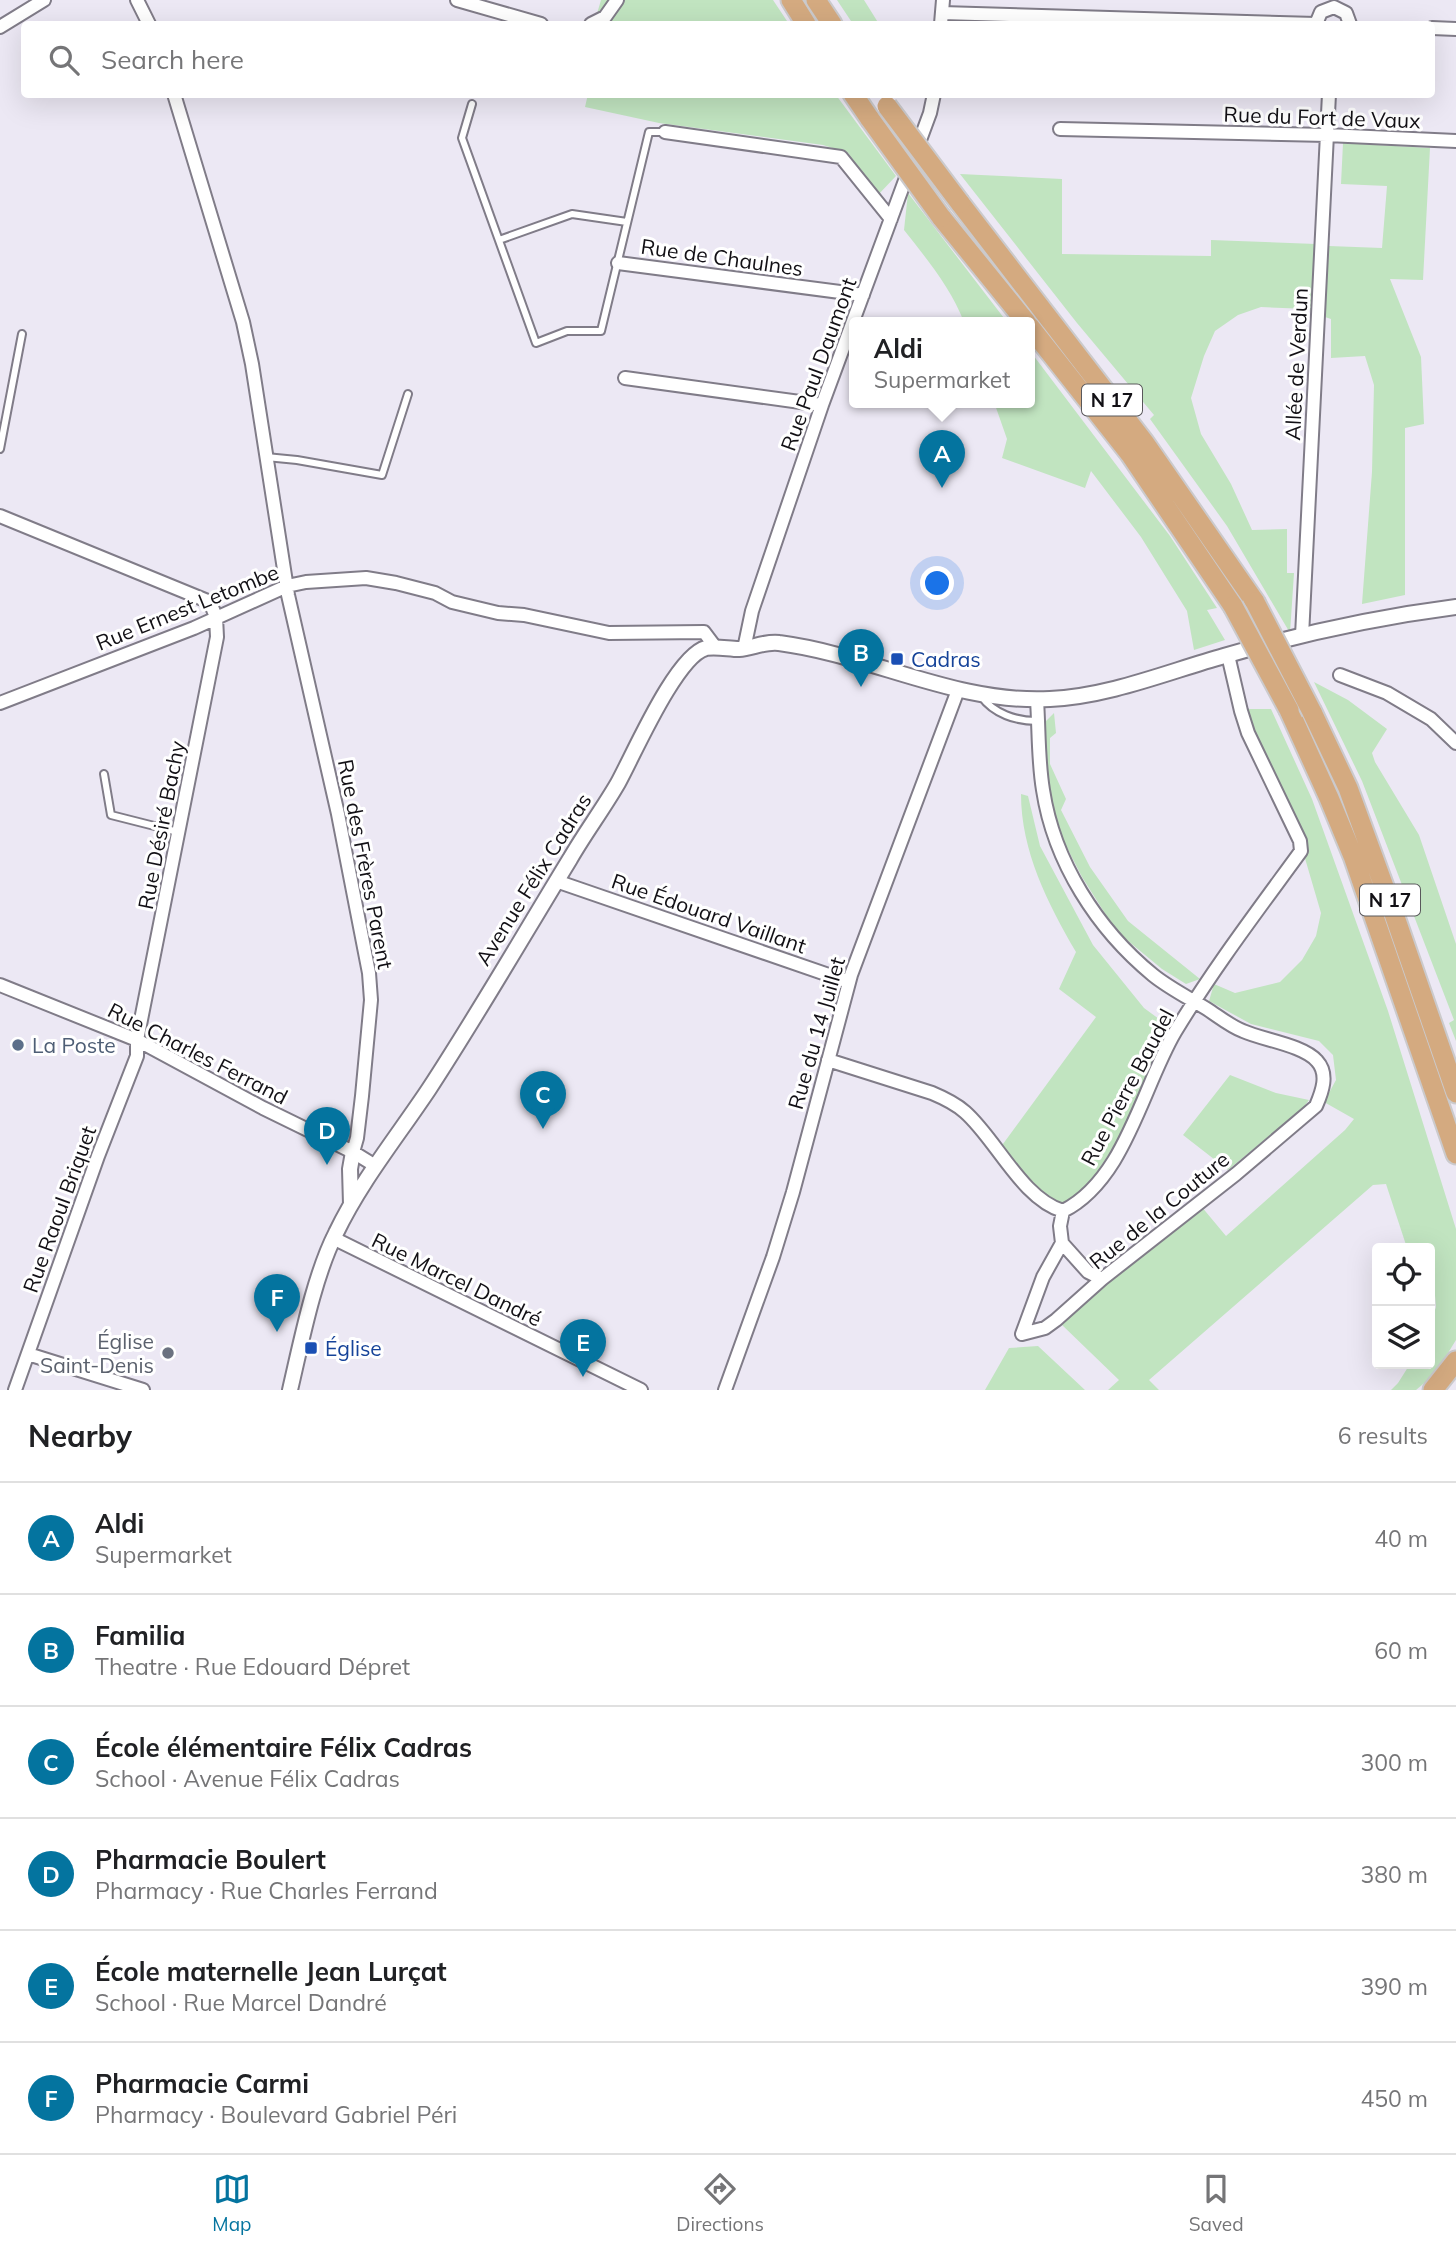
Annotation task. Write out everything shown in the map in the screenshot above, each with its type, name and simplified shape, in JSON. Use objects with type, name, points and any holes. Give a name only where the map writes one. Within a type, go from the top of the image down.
[{"type":"highway","points":[[791,0],[804,21]]},
{"type":"highway","points":[[816,0],[830,21]]},
{"type":"highway","points":[[856,98],[941,217],[1022,317]]},
{"type":"highway","name":"N 17","points":[[883,100],[1144,442],[1255,602],[1348,788],[1456,1093]]},
{"type":"highway","name":"N 17","points":[[1035,333],[1130,454],[1233,606],[1289,710],[1353,856],[1453,1146]]},
{"type":"highway","points":[[1453,1146],[1456,1172]]},
{"type":"highway","points":[[1433,1390],[1456,1361]]},
{"type":"street","points":[[0,27],[44,0]]},
{"type":"street","points":[[137,0],[148,21]]},
{"type":"street","points":[[457,0],[530,21]]},
{"type":"street","points":[[598,21],[605,17],[617,0]]},
{"type":"street","points":[[1317,21],[1321,12],[1334,4],[1346,13],[1349,21]]},
{"type":"street","points":[[942,12],[1222,21]]},
{"type":"street","points":[[1435,28],[1456,29]]},
{"type":"street","name":"Rue des Frères Parent","points":[[175,98],[243,322],[287,586],[338,814],[369,973],[371,1000],[362,1096],[353,1152]]},
{"type":"street","name":"Rue Paul Daumont","points":[[855,317],[933,98]]},
{"type":"street","name":"Allée de Verdun","points":[[1302,636],[1329,98]]},
{"type":"street","name":"Rue du Fort de Vaux","points":[[1060,129],[1456,141]]},
{"type":"street","points":[[665,132],[841,157],[891,219]]},
{"type":"street","name":"Rue de Chaulnes","points":[[618,263],[863,295]]},
{"type":"street","name":"Rue Paul Daumont","points":[[744,649],[752,611],[849,333]]},
{"type":"street","points":[[625,378],[822,405]]},
{"type":"street","points":[[0,516],[210,602],[216,617]]},
{"type":"street","name":"Rue Ernest Letombe","points":[[0,703],[287,586],[366,578],[435,593],[452,602],[498,613],[524,615],[609,632],[704,632],[716,648]]},
{"type":"street","name":"Avenue Félix Cadras","points":[[290,1390],[320,1273],[333,1238],[351,1204],[374,1165],[427,1092],[617,783],[674,678],[687,661],[703,648],[744,649],[774,642],[844,657],[980,695],[1037,700],[1089,695],[1302,636],[1413,612],[1456,607]]},
{"type":"street","name":"Rue Désiré Bachy","points":[[137,1040],[217,637],[216,617]]},
{"type":"street","name":"Rue Pierre Baudel","points":[[1063,1211],[1081,1202],[1103,1176],[1124,1142],[1175,1033],[1209,978],[1301,851],[1300,841],[1248,733],[1228,655]]},
{"type":"street","points":[[1340,676],[1387,693],[1431,719],[1456,743]]},
{"type":"street","name":"Rue du 14 Juillet","points":[[725,1390],[773,1257],[793,1192],[849,982],[958,690]]},
{"type":"street","points":[[1037,700],[1043,793],[1057,839],[1090,909],[1111,936],[1154,976],[1195,1002]]},
{"type":"street","name":"Rue Édouard Vaillant","points":[[556,881],[849,982]]},
{"type":"street","name":"Rue Charles Ferrand","points":[[0,985],[137,1040],[374,1165]]},
{"type":"street","name":"Rue de la Couture","points":[[1062,1243],[1043,1277],[1022,1334],[1045,1328],[1079,1302],[1102,1279],[1236,1174],[1316,1106],[1322,1090],[1323,1076],[1317,1060],[1305,1052],[1241,1031],[1195,1002]]},
{"type":"street","name":"Rue Raoul Briquet","points":[[15,1390],[97,1156],[137,1056],[137,1040]]},
{"type":"street","points":[[828,1060],[948,1100],[965,1112],[1010,1168],[1043,1201],[1063,1211],[1060,1226],[1062,1243],[1088,1272],[1102,1279]]},
{"type":"street","points":[[351,1204],[350,1169],[353,1152]]},
{"type":"street","name":"Rue Marcel Dandré","points":[[333,1238],[640,1390]]},
{"type":"street","points":[[29,1353],[143,1390]]},
{"type":"lane","points":[[472,104],[462,138],[536,343],[567,331],[601,331],[649,132],[665,132]]},
{"type":"lane","points":[[499,240],[572,214],[627,222]]},
{"type":"lane","points":[[0,449],[22,334]]},
{"type":"lane","points":[[266,457],[382,475],[408,394]]},
{"type":"lane","points":[[980,695],[994,710],[1026,721],[1037,721]]},
{"type":"lane","points":[[104,774],[111,815],[180,832]]},
{"type":"green space","points":[[601,0],[773,0],[787,21],[595,21]]},
{"type":"green space","points":[[837,0],[864,0],[877,21],[851,21]]},
{"type":"green space","points":[[587,98],[838,98],[896,176],[877,196],[848,153],[823,145],[659,123],[585,107]]},
{"type":"green space","points":[[1343,143],[1430,148],[1423,280],[1390,279],[1421,357],[1424,424],[1405,428],[1405,595],[1362,604],[1372,472],[1374,385],[1365,356],[1331,358],[1331,319],[1325,317],[1329,246],[1382,248],[1387,186],[1341,184]]},
{"type":"green space","points":[[960,174],[1062,179],[1062,254],[1211,256],[1211,240],[1316,244],[1313,312],[1308,309],[1261,307],[1238,315],[1215,331],[1191,398],[1201,434],[1231,484],[1252,530],[1287,529],[1287,573],[1294,573],[1290,633],[1227,526],[1150,419],[1154,415],[1077,323]]},
{"type":"green space","points":[[908,193],[1003,317],[962,317],[945,285],[904,230]]},
{"type":"green space","points":[[1035,358],[1170,536],[1217,608],[1207,610],[1225,640],[1194,650],[1187,611],[1141,537],[1091,471],[1085,488],[1002,458],[1007,439],[996,408],[1035,408]]},
{"type":"green space","points":[[1314,682],[1348,700],[1387,729],[1372,753],[1419,835],[1456,944],[1456,1041],[1449,1023],[1454,1020],[1362,781]]},
{"type":"green space","points":[[1245,709],[1271,709],[1312,799],[1388,1011],[1456,1229],[1456,1340],[1435,1374],[1416,1390],[1391,1390],[1407,1369],[1435,1369],[1435,1243],[1405,1243],[1386,1184],[1373,1185],[1149,1380],[1159,1390],[1108,1390],[1119,1380],[1061,1324],[1114,1274],[1201,1206],[1226,1236],[1354,1119],[1324,1102],[1336,1080],[1333,1055],[1319,1041],[1251,1024],[1209,1001],[1214,984],[1235,993],[1280,982],[1302,960],[1316,936],[1321,913],[1304,855],[1308,850]]},
{"type":"green space","points":[[1054,713],[1056,733],[1050,738],[1050,764],[1066,799],[1061,810],[1090,867],[1128,921],[1200,979],[1186,984],[1162,969],[1116,931],[1082,877],[1061,836],[1048,791],[1043,724]]},
{"type":"green space","points":[[1021,794],[1028,796],[1040,846],[1093,945],[1144,1008],[1170,1027],[1139,1097],[1111,1150],[1081,1192],[1065,1205],[1043,1196],[1000,1148],[1096,1017],[1059,989],[1076,952],[1046,896],[1031,856],[1022,815]]},
{"type":"green space","points":[[1230,1075],[1276,1093],[1309,1100],[1303,1108],[1228,1170],[1183,1135]]},
{"type":"green space","points":[[1038,1346],[1085,1390],[985,1390],[1009,1348]]},
{"type":"place","name":"Aldi","points":[[942,488]]},
{"type":"place","name":"Cadras","points":[[897,659]]},
{"type":"place","name":"Familia","points":[[861,687]]},
{"type":"place","name":"La Poste","points":[[18,1045]]},
{"type":"place","name":"École élémentaire Félix Cadras","points":[[543,1129]]},
{"type":"place","name":"Pharmacie Boulert","points":[[327,1165]]},
{"type":"place","name":"Pharmacie Carmi","points":[[277,1332]]},
{"type":"place","name":"Église","points":[[311,1348]]},
{"type":"place","name":"Église Saint-Denis","points":[[168,1353]]},
{"type":"place","name":"École maternelle Jean Lurçat","points":[[583,1377]]}]
